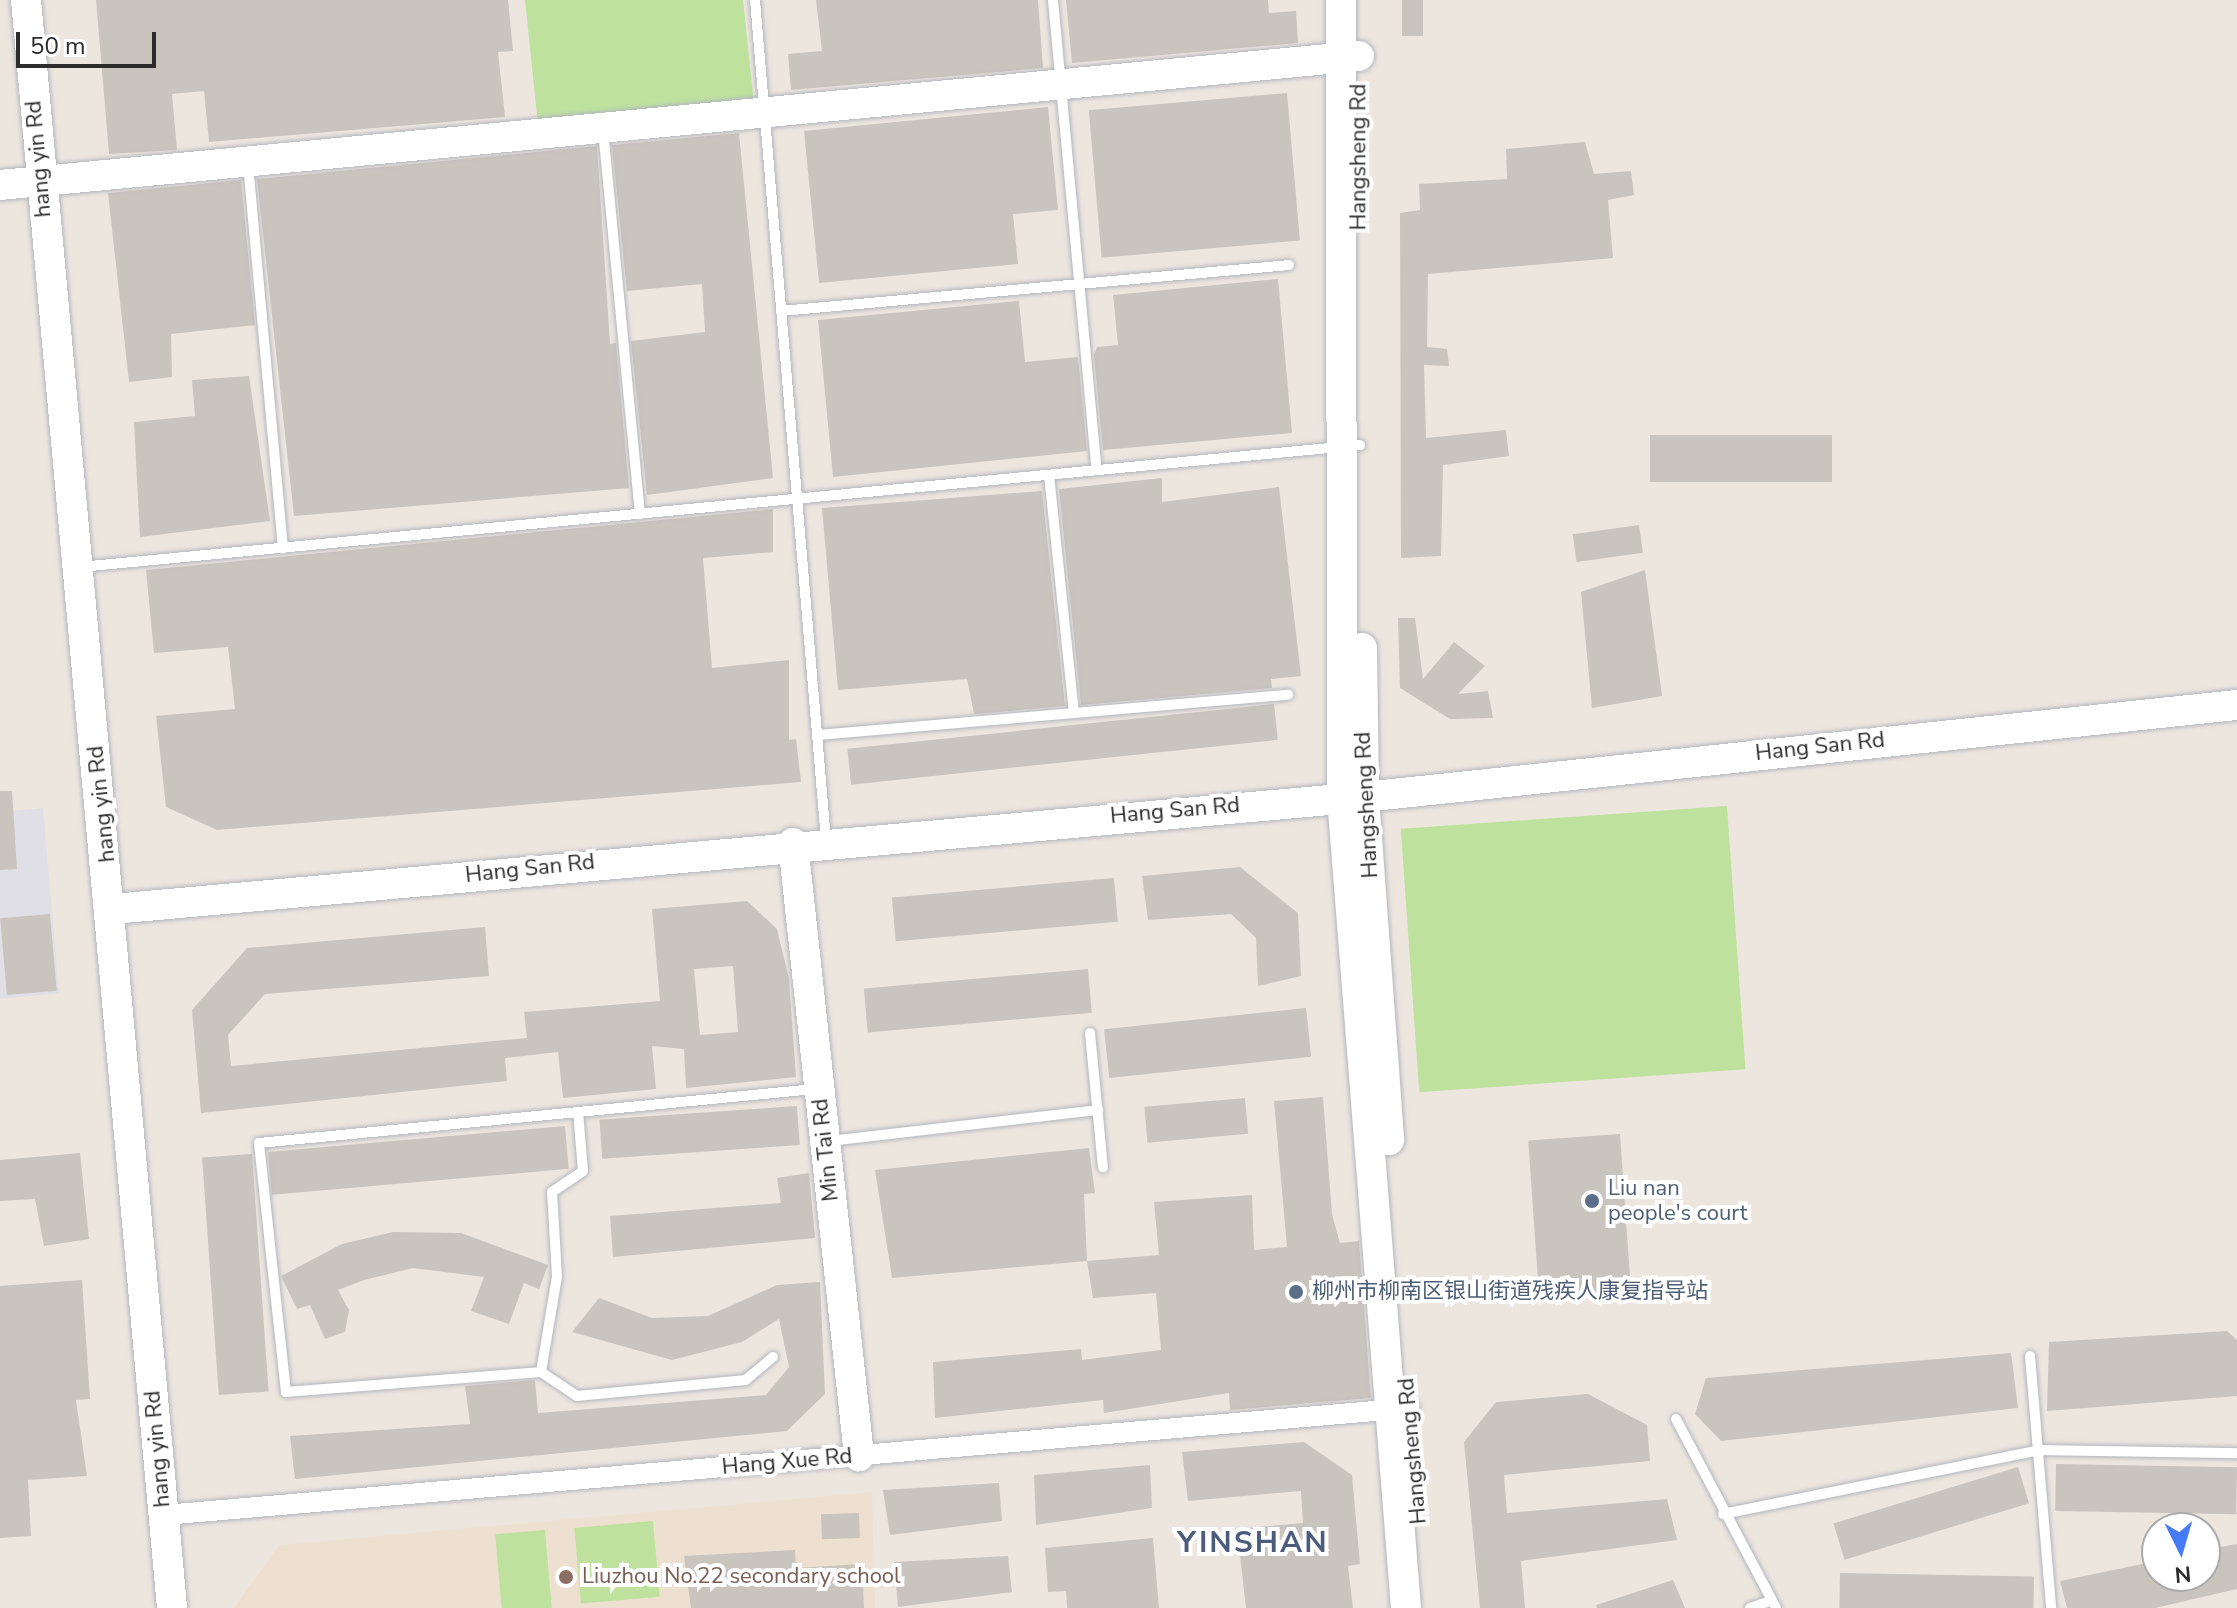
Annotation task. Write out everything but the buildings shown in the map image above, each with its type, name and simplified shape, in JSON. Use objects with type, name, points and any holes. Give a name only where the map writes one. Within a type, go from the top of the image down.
[{"type":"street","name":"hang yin Rd","points":[[26,0],[41,182],[113,909],[172,1608]]},
{"type":"street","points":[[0,185],[1350,57],[1341,0]]},
{"type":"street","name":"Hangsheng Rd","points":[[1359,0],[1350,57],[1353,797],[1399,1408],[1427,1608]]},
{"type":"street","name":"Hang San Rd","points":[[113,909],[826,840],[1353,797],[2237,705]]},
{"type":"street","name":"Min Tai Rd","points":[[793,843],[859,1456]]},
{"type":"street","points":[[1399,1408],[1406,1608]]},
{"type":"street","name":"Hang Xue Rd","points":[[164,1515],[1399,1408]]},
{"type":"lane","points":[[755,0],[826,840]]},
{"type":"lane","points":[[1053,0],[1097,470]]},
{"type":"lane","points":[[603,128],[640,514]]},
{"type":"lane","points":[[248,162],[283,548]]},
{"type":"lane","points":[[781,311],[1289,265]]},
{"type":"lane","points":[[79,567],[1351,446]]},
{"type":"lane","points":[[1049,475],[1074,713]]},
{"type":"lane","points":[[817,735],[1288,695]]},
{"type":"lane","points":[[1090,1033],[1103,1167]]},
{"type":"lane","points":[[773,1357],[746,1380],[577,1396],[541,1372],[286,1392],[259,1143],[820,1088]]},
{"type":"lane","points":[[825,1141],[1098,1110]]},
{"type":"lane","points":[[541,1372],[557,1276],[552,1192],[583,1171],[578,1112]]},
{"type":"lane","points":[[2030,1356],[2051,1608]]},
{"type":"lane","points":[[1676,1419],[1772,1605],[1750,1608]]},
{"type":"lane","points":[[1723,1514],[2040,1450],[2237,1453]]},
{"type":"shaded area","points":[[43,808],[59,993],[0,999],[0,812]]},
{"type":"shaded area","name":"Liuzhou No.22 secondary school","points":[[872,1492],[875,1608],[234,1608],[279,1545]]},
{"type":"green space","points":[[525,0],[743,0],[754,104],[538,125]]},
{"type":"green space","points":[[1727,806],[1745,1069],[1419,1092],[1401,829]]},
{"type":"green space","points":[[653,1521],[660,1597],[581,1604],[574,1528]]},
{"type":"green space","points":[[545,1530],[552,1608],[502,1608],[495,1534]]},
{"type":"place","name":"Liu nan people's court","points":[[1592,1201]]},
{"type":"place","name":"柳州市柳南区银山街道残疾人康复指导站","points":[[1296,1292]]},
{"type":"place","name":"Liuzhou No.22 secondary school","points":[[566,1577]]},
{"type":"district","name":"YINSHAN","points":[[1253,1543]]}]
